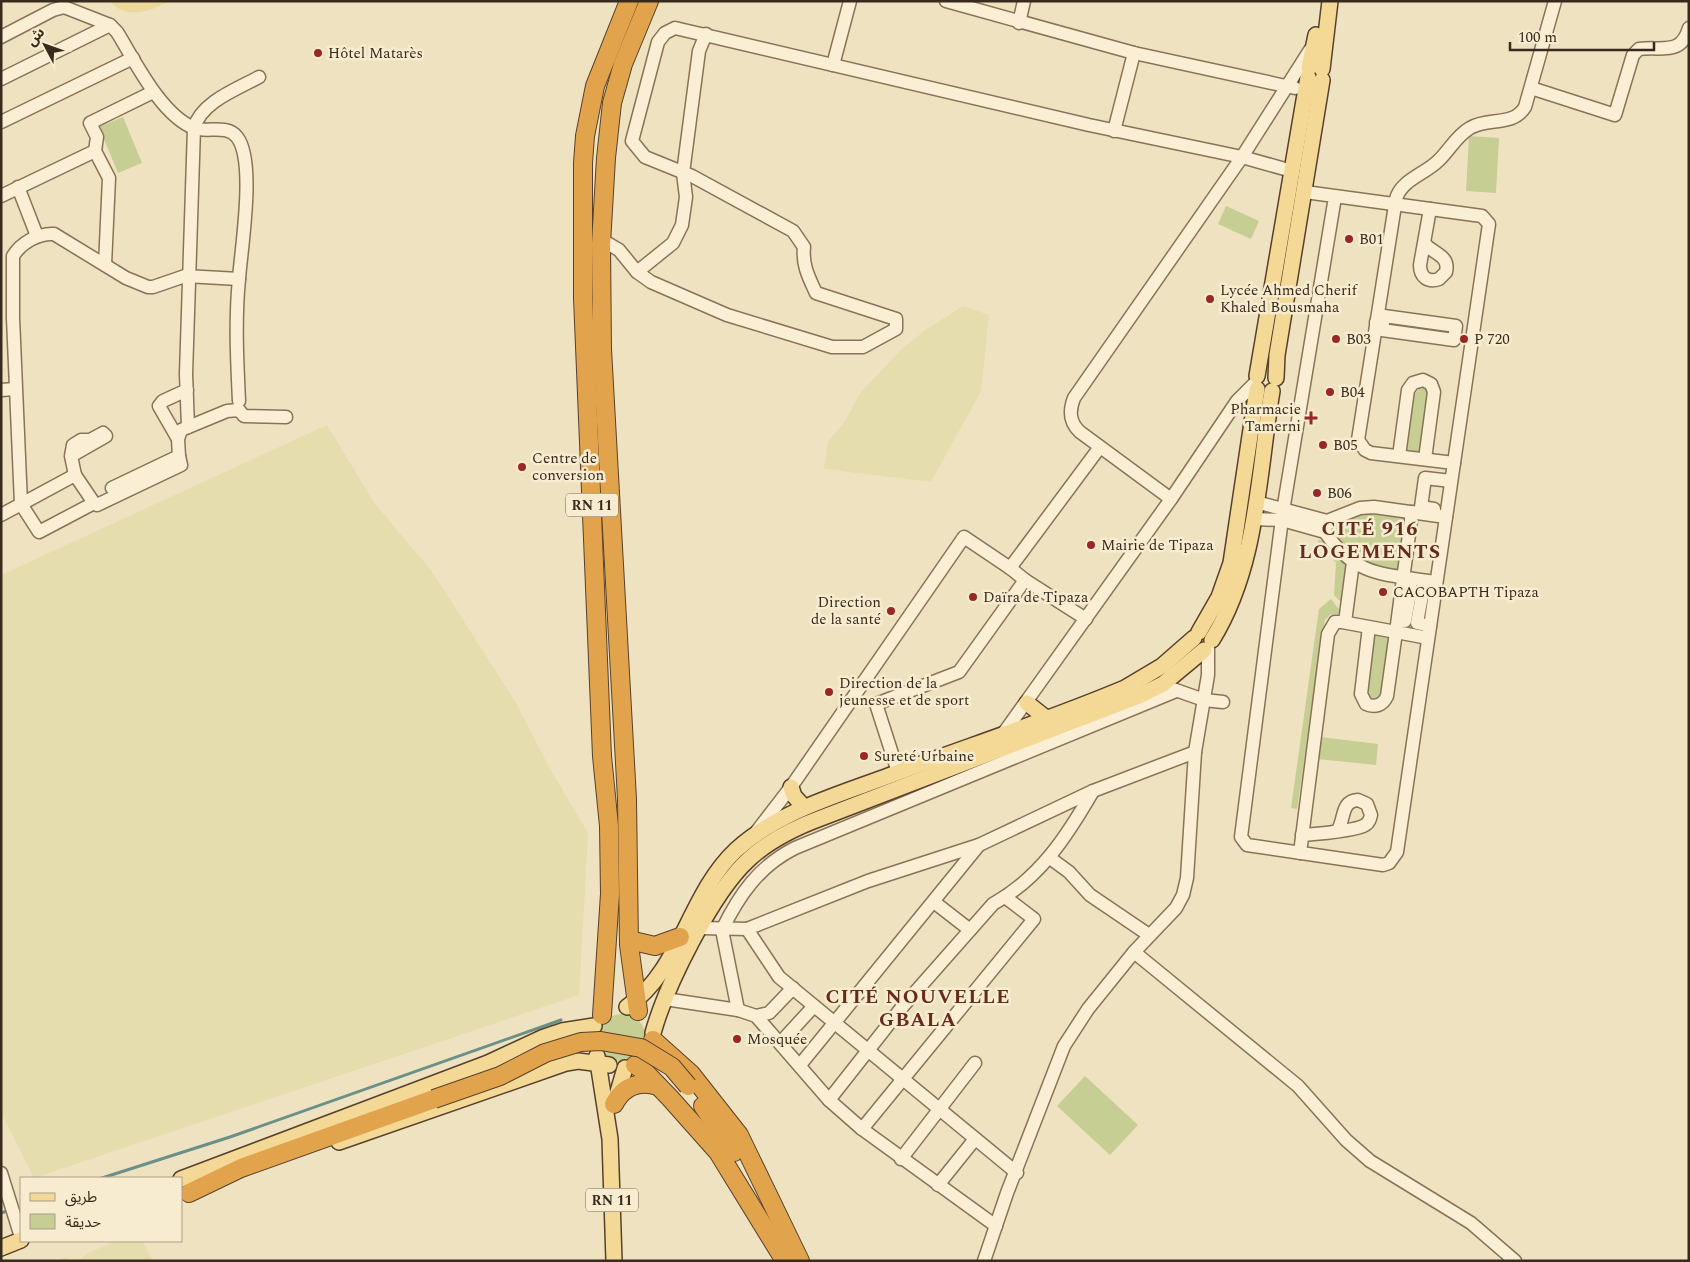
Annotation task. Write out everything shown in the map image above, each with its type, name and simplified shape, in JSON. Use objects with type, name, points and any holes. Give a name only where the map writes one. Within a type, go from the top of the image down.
[{"type":"highway","name":"RN 11","points":[[598,1021],[610,894],[609,826],[602,756],[583,298],[583,163],[595,86],[629,1]]},
{"type":"highway","name":"RN 11","points":[[634,1007],[629,940],[627,799],[602,349],[602,240],[607,139],[612,103],[623,64],[649,1]]},
{"type":"highway","points":[[629,940],[655,946],[680,937]]},
{"type":"highway","points":[[653,1037],[691,1074],[739,1136],[800,1261]]},
{"type":"highway","points":[[184,1189],[500,1076],[545,1053],[581,1042],[601,1042],[641,1048],[672,1067],[688,1086],[773,1206]]},
{"type":"highway","points":[[630,1066],[658,1086],[718,1152],[785,1261]]},
{"type":"highway","points":[[614,1104],[629,1087],[643,1083],[658,1086]]},
{"type":"highway","points":[[241,1158],[330,1136]]},
{"type":"highway","points":[[734,1152],[749,1186],[760,1219]]},
{"type":"main road","points":[[614,1104],[630,1066],[645,1058],[665,999],[721,892],[737,871],[761,849],[791,830],[1139,696],[1169,688],[1231,604],[1238,586],[1254,519],[1263,383],[1278,354],[1305,192],[1315,41],[1320,1]]},
{"type":"main road","points":[[184,1189],[241,1158],[474,1068],[544,1037],[598,1021],[616,1008],[634,1007],[653,983],[713,878],[735,851],[752,837],[804,807],[1111,694],[1204,642],[1231,563],[1263,383],[1292,171],[1330,1]]},
{"type":"main road","points":[[1027,703],[1046,718]]},
{"type":"main road","points":[[791,787],[797,800],[804,807]]},
{"type":"main road","name":"RN 11","points":[[634,1007],[648,1020],[653,1037]]},
{"type":"main road","name":"RN 11","points":[[598,1021],[592,1043],[601,1060],[610,1139],[614,1261]]},
{"type":"main road","points":[[184,1189],[566,1063],[601,1060],[630,1066]]},
{"type":"main road","name":"RN 11","points":[[610,1139],[614,1104]]},
{"type":"main road","points":[[1,1248],[20,1238]]},
{"type":"street","points":[[833,65],[850,1]]},
{"type":"street","points":[[947,1],[1019,23],[1288,88],[1313,77]]},
{"type":"street","points":[[1019,23],[1024,1]]},
{"type":"street","points":[[1454,463],[1373,454],[1364,450],[1358,440],[1379,323],[1396,204],[1402,187],[1428,170],[1470,128],[1506,120],[1522,113],[1531,88],[1555,1]]},
{"type":"street","points":[[1,37],[54,10],[64,8],[110,25],[117,32],[153,92],[164,106],[194,128],[233,133],[239,140],[242,150],[246,204],[245,240],[239,279],[235,406],[244,416],[286,417]]},
{"type":"street","points":[[1,79],[110,25]]},
{"type":"street","points":[[602,240],[619,250],[637,272],[651,282],[727,316],[832,346],[863,347],[896,329],[896,319],[816,293],[805,269],[804,247],[793,231],[683,173],[645,157],[632,141],[658,42],[665,33],[675,28],[1114,131],[1242,157],[1292,171]]},
{"type":"street","points":[[1531,88],[1615,115],[1633,55],[1639,49],[1673,48],[1682,43],[1689,28]]},
{"type":"street","points":[[637,272],[673,243],[682,225],[686,196],[683,173],[699,51],[706,34]]},
{"type":"street","points":[[1171,499],[1100,448],[1073,425],[1070,408],[1074,398],[1242,157],[1288,88],[1315,41]]},
{"type":"street","points":[[1114,131],[1134,52]]},
{"type":"street","points":[[1,122],[133,58]]},
{"type":"street","points":[[188,427],[189,277],[194,128],[206,108],[259,77]]},
{"type":"street","points":[[105,265],[109,178],[95,151],[97,137],[90,123],[153,92]]},
{"type":"street","points":[[1,196],[95,151]]},
{"type":"street","points":[[18,187],[37,236]]},
{"type":"street","points":[[1305,192],[1482,216],[1489,224],[1436,587]]},
{"type":"street","points":[[1335,197],[1283,515],[1240,834],[1247,844],[1383,865],[1389,863],[1396,855],[1429,632]]},
{"type":"street","points":[[1424,243],[1430,209]]},
{"type":"street","points":[[93,500],[39,532],[22,504],[15,389],[12,262],[17,251],[37,236],[49,233],[60,236],[126,278],[148,287],[189,277],[239,279]]},
{"type":"street","points":[[1384,316],[1456,326],[1454,340],[1382,330],[1379,323],[1384,316]]},
{"type":"street","points":[[1373,454],[1372,459],[1430,466],[1428,460],[1434,392],[1431,384],[1423,380],[1413,383],[1408,390],[1399,456]]},
{"type":"street","points":[[1003,734],[1086,620],[1237,401],[1263,383]]},
{"type":"street","points":[[1,390],[15,389]]},
{"type":"street","points":[[178,439],[159,406],[163,401],[187,390]]},
{"type":"street","points":[[71,456],[75,475],[97,505],[181,465],[178,439],[181,430],[235,406]]},
{"type":"street","points":[[1010,568],[1100,448]]},
{"type":"street","points":[[1,515],[75,475]]},
{"type":"street","points":[[1446,514],[1422,507],[1425,478],[1451,481]]},
{"type":"street","points":[[1256,502],[1283,515],[1326,526],[1364,508],[1446,514]]},
{"type":"street","points":[[1403,582],[1412,512]]},
{"type":"street","points":[[1254,519],[1283,515]]},
{"type":"street","points":[[1326,526],[1333,544],[1353,562],[1367,570],[1403,582],[1436,587]]},
{"type":"street","points":[[752,837],[791,787],[964,537],[1086,620]]},
{"type":"street","points":[[1345,622],[1353,562]]},
{"type":"street","points":[[876,704],[959,672],[1026,580]]},
{"type":"street","points":[[1396,626],[1406,621],[1411,588],[1403,582]]},
{"type":"street","points":[[1429,632],[1417,623],[1423,590],[1436,587]]},
{"type":"street","points":[[1300,853],[1328,634],[1335,622],[1369,627],[1396,626],[1429,632]]},
{"type":"street","points":[[1369,627],[1361,694],[1364,702],[1372,706],[1380,705],[1387,696],[1396,626]]},
{"type":"street","points":[[984,1261],[1064,1046],[1088,1010],[1134,952],[1176,908],[1183,895],[1186,878],[1195,752],[1209,669],[1204,642]]},
{"type":"street","points":[[738,1010],[722,930],[747,886],[759,872],[782,854],[1169,688],[1204,700],[1223,702]]},
{"type":"street","points":[[858,690],[876,704],[898,772]]},
{"type":"street","points":[[701,928],[722,930],[748,929],[868,880],[979,845],[1093,791],[1195,752]]},
{"type":"street","points":[[829,1100],[903,1006],[993,904],[1005,897],[1050,858],[1068,834],[1093,791]]},
{"type":"street","points":[[1302,835],[1338,830]]},
{"type":"street","points":[[800,1065],[833,1021],[934,902],[979,845]]},
{"type":"street","points":[[1050,858],[1069,872],[1090,895],[1149,935]]},
{"type":"street","points":[[862,1129],[1034,919],[1005,897]]},
{"type":"street","points":[[934,902],[970,930]]},
{"type":"street","points":[[748,929],[780,977],[1016,1173]]},
{"type":"street","points":[[1134,952],[1298,1086],[1346,1140],[1370,1161],[1471,1224],[1515,1261]]},
{"type":"street","points":[[756,1016],[769,1013],[793,988]]},
{"type":"street","points":[[665,999],[738,1010],[756,1016],[829,1100],[862,1129],[996,1226]]},
{"type":"street","points":[[780,1042],[814,1006]]},
{"type":"street","points":[[901,1159],[975,1063]]},
{"type":"street","points":[[938,1185],[975,1139]]},
{"type":"street","points":[[1,1173],[20,1234]]},
{"type":"shaded area","points":[[963,306],[989,315],[981,391],[931,482],[824,469],[828,441],[844,423],[861,392],[903,348],[924,331]]},
{"type":"shaded area","points":[[327,425],[375,504],[431,570],[516,703],[549,767],[588,833],[579,995],[34,1177],[1,1112],[1,575]]},
{"type":"shaded area","points":[[114,1242],[143,1242],[153,1261],[58,1261],[65,1257],[70,1260],[79,1260],[88,1253]]},
{"type":"green space","points":[[123,117],[142,163],[118,173],[99,127]]},
{"type":"green space","points":[[1469,136],[1499,138],[1496,193],[1466,191]]},
{"type":"green space","points":[[1226,206],[1259,221],[1251,239],[1218,224]]},
{"type":"green space","points":[[1425,388],[1429,395],[1419,452],[1406,449],[1415,394],[1419,389]]},
{"type":"green space","points":[[1374,512],[1405,518],[1399,571],[1363,564],[1330,535],[1342,521],[1361,514]]},
{"type":"green space","points":[[1318,540],[1323,541],[1348,563],[1343,604],[1334,595],[1336,563],[1322,547],[1318,546]]},
{"type":"green space","points":[[1331,599],[1342,613],[1330,615],[1325,620],[1297,809],[1291,808],[1319,609]]},
{"type":"green space","points":[[1375,635],[1389,637],[1380,695],[1373,699],[1367,692]]},
{"type":"green space","points":[[1321,737],[1378,744],[1376,765],[1318,759]]},
{"type":"green space","points":[[617,1014],[627,1014],[636,1018],[642,1024],[645,1029],[645,1047],[636,1058],[627,1062],[617,1062],[608,1058],[602,1052],[598,1043],[598,1033],[602,1024],[608,1018]]},
{"type":"green space","points":[[1085,1076],[1138,1125],[1110,1155],[1057,1106]]},
{"type":"sand","points":[[109,1],[170,1],[146,11],[130,12],[123,11]]},
{"type":"waterway","points":[[105,1177],[230,1137],[561,1020]]},
{"type":"waterway","points":[[1,1213],[10,1210]]},
{"type":"place","name":"Hôtel Matarès","points":[[318,53]]},
{"type":"place","name":"B01","points":[[1349,239]]},
{"type":"place","name":"Lycée Ahmed Cherif Khaled Bousmaha","points":[[1210,299]]},
{"type":"place","name":"B03","points":[[1336,339]]},
{"type":"place","name":"P 720","points":[[1464,339]]},
{"type":"place","name":"B04","points":[[1330,392]]},
{"type":"place","name":"Pharmacie Tamerni","points":[[1311,418]]},
{"type":"place","name":"B05","points":[[1323,445]]},
{"type":"place","name":"Centre de conversion","points":[[522,467]]},
{"type":"place","name":"B06","points":[[1317,493]]},
{"type":"place","name":"Mairie de Tipaza","points":[[1091,545]]},
{"type":"place","name":"CACOBAPTH Tipaza","points":[[1383,592]]},
{"type":"place","name":"Daïra de Tipaza","points":[[973,597]]},
{"type":"place","name":"Direction de la santé","points":[[891,611]]},
{"type":"place","name":"Direction de la jeunesse et de sport","points":[[829,692]]},
{"type":"place","name":"Sureté Urbaine","points":[[864,756]]},
{"type":"place","name":"Mosquée","points":[[737,1039]]},
{"type":"district","name":"CITÉ 916 LOGEMENTS","points":[[1370,540]]},
{"type":"district","name":"CITÉ NOUVELLE GBALA","points":[[918,1008]]}]
